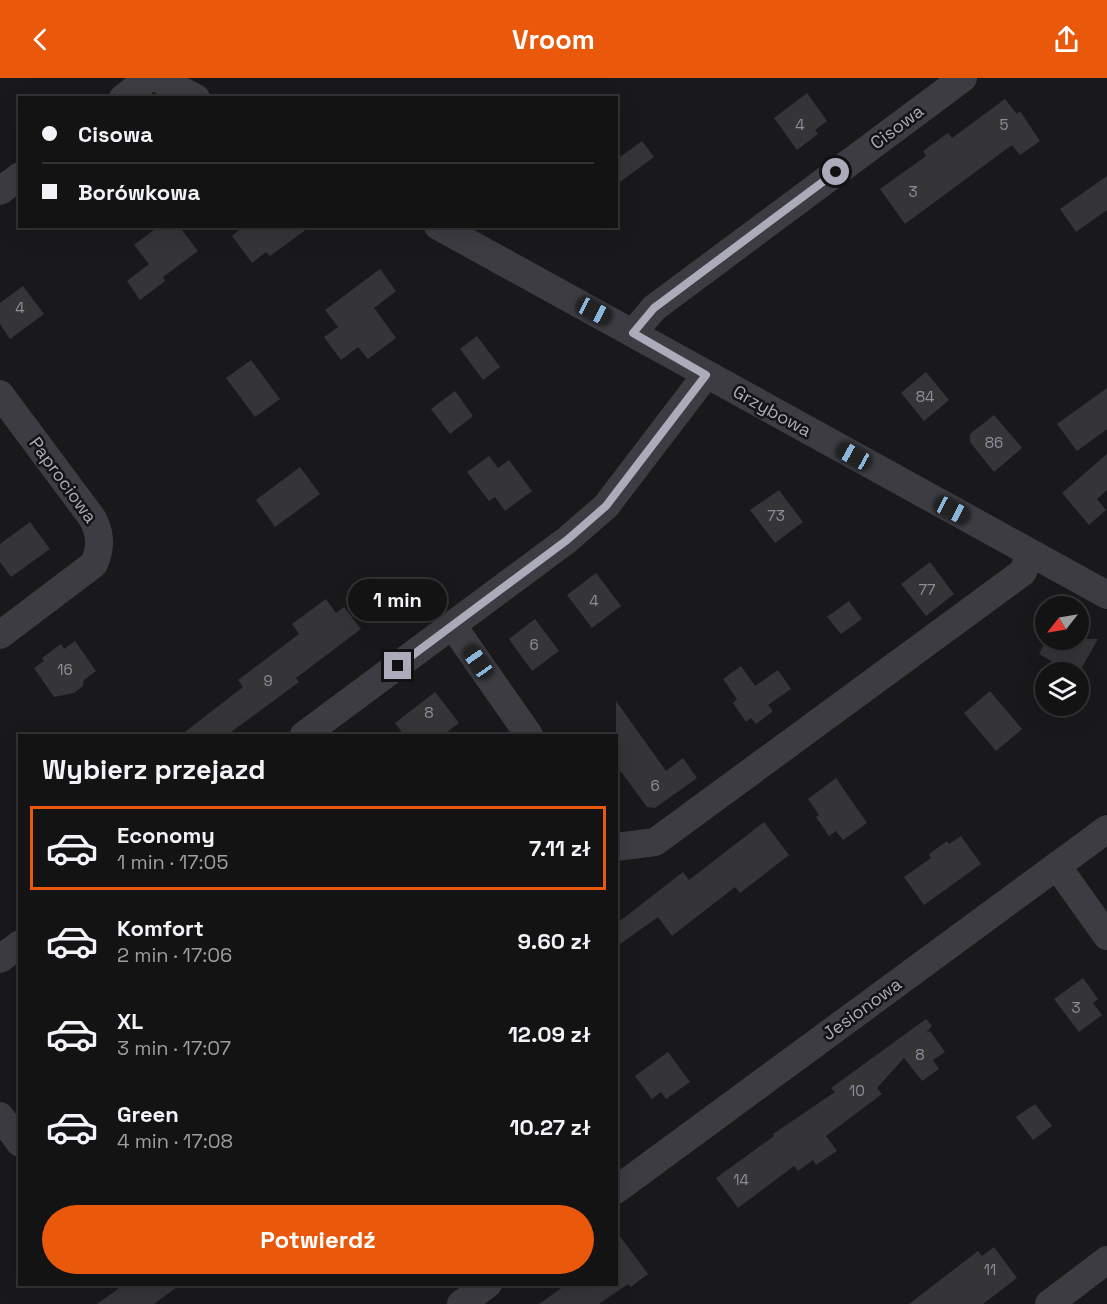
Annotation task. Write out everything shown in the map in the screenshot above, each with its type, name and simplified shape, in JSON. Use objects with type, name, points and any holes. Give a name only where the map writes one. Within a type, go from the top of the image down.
[{"type":"street","points":[[126,96],[149,78]]},
{"type":"street","points":[[157,78],[192,96]]},
{"type":"street","name":"Cisowa","points":[[633,333],[654,308],[963,78]]},
{"type":"street","points":[[0,191],[18,178]]},
{"type":"street","name":"Grzybowa","points":[[442,228],[1107,596]]},
{"type":"street","points":[[305,734],[567,540],[606,506],[706,375]]},
{"type":"street","name":"Paprociowa","points":[[0,394],[93,519],[100,535],[99,552],[94,564],[0,635]]},
{"type":"street","points":[[618,847],[655,842],[1023,572],[1030,553]]},
{"type":"street","points":[[453,626],[528,734]]},
{"type":"street","name":"Jesionowa","points":[[618,1189],[1107,829]]},
{"type":"street","points":[[1057,866],[1107,936]]},
{"type":"street","points":[[0,959],[18,946]]},
{"type":"street","points":[[0,1116],[18,1140]]},
{"type":"street","points":[[1049,1304],[1107,1260]]},
{"type":"street","points":[[461,1304],[485,1286]]},
{"type":"building","points":[[807,93],[827,121],[815,130],[818,134],[797,150],[774,118]]},
{"type":"building","points":[[1005,99],[1017,114],[1020,111],[1040,141],[1020,155],[1012,145],[905,224],[880,189],[926,156],[923,151],[948,133],[952,138]]},
{"type":"building","points":[[642,141],[654,157],[618,184],[618,159]]},
{"type":"building","points":[[1107,176],[1107,210],[1076,232],[1060,209]]},
{"type":"building","points":[[156,228],[181,228],[198,251],[163,277],[165,281],[140,300],[127,281],[149,264],[134,245]]},
{"type":"building","points":[[242,228],[308,228],[270,256],[266,252],[252,263],[232,236]]},
{"type":"building","points":[[380,269],[396,291],[374,308],[396,338],[368,359],[358,347],[341,360],[324,337],[338,327],[325,310]]},
{"type":"building","points":[[23,286],[44,314],[10,339],[0,324],[0,303]]},
{"type":"building","points":[[477,336],[500,367],[483,380],[460,349]]},
{"type":"building","points":[[251,360],[280,399],[255,417],[226,378]]},
{"type":"building","points":[[926,372],[949,400],[924,421],[901,393]]},
{"type":"building","points":[[1107,388],[1107,429],[1077,451],[1057,424]]},
{"type":"building","points":[[455,391],[473,416],[450,434],[431,409]]},
{"type":"building","points":[[994,415],[1022,448],[994,472],[970,442],[970,434]]},
{"type":"building","points":[[1107,454],[1107,490],[1097,499],[1106,510],[1089,525],[1062,493]]},
{"type":"building","points":[[489,456],[498,468],[509,460],[532,491],[505,511],[495,497],[489,501],[467,472]]},
{"type":"building","points":[[300,467],[320,494],[275,527],[256,500]]},
{"type":"building","points":[[779,490],[803,522],[775,543],[750,510]]},
{"type":"building","points":[[30,522],[50,549],[11,577],[0,562],[0,544]]},
{"type":"building","points":[[930,562],[954,594],[926,616],[901,584]]},
{"type":"building","points":[[596,573],[621,606],[592,628],[567,595]]},
{"type":"building","points":[[326,599],[336,613],[344,607],[361,629],[296,678],[299,682],[228,734],[182,734],[243,687],[238,680],[299,634],[292,624]]},
{"type":"building","points":[[849,601],[862,619],[841,634],[827,617]]},
{"type":"building","points":[[535,619],[559,651],[532,671],[509,639]]},
{"type":"building","points":[[1089,639],[1098,639],[1085,662],[1053,662],[1039,654],[1041,650],[1089,650]]},
{"type":"building","points":[[75,641],[96,671],[84,680],[83,686],[74,693],[54,697],[34,668],[44,661],[42,658],[61,644],[64,649]]},
{"type":"building","points":[[741,666],[755,686],[778,670],[791,689],[768,705],[773,711],[756,724],[751,718],[746,722],[733,703],[737,699],[723,679]]},
{"type":"building","points":[[990,691],[1022,729],[996,751],[964,713]]},
{"type":"building","points":[[435,692],[459,723],[444,734],[403,734],[395,723]]},
{"type":"building","points":[[616,701],[666,771],[683,758],[697,778],[655,808],[647,807],[618,768],[618,734],[616,734]]},
{"type":"building","points":[[836,778],[867,823],[843,840],[836,831],[829,836],[816,817],[819,815],[808,799]]},
{"type":"building","points":[[764,822],[789,855],[740,893],[735,887],[672,936],[658,917],[618,946],[618,922],[683,872],[689,880]]},
{"type":"building","points":[[961,836],[981,864],[924,905],[904,877],[931,858],[929,854],[947,841],[949,844]]},
{"type":"building","points":[[1083,978],[1098,999],[1093,1003],[1102,1015],[1079,1032],[1054,999]]},
{"type":"building","points":[[926,1019],[932,1026],[926,1033],[930,1031],[945,1052],[933,1060],[939,1069],[922,1081],[904,1058],[877,1088],[882,1094],[826,1136],[837,1151],[816,1165],[813,1160],[798,1171],[794,1166],[738,1208],[716,1178],[774,1136],[773,1134],[835,1092],[831,1088]]},
{"type":"building","points":[[668,1052],[690,1082],[666,1099],[661,1092],[652,1099],[635,1076]]},
{"type":"building","points":[[1035,1104],[1052,1126],[1033,1140],[1016,1117]]},
{"type":"building","points":[[618,1234],[648,1274],[631,1287],[628,1284],[599,1304],[539,1304],[564,1286],[618,1286]]},
{"type":"building","points":[[994,1247],[1017,1278],[983,1304],[909,1304],[978,1251],[982,1256]]},
{"type":"building","points":[[122,1286],[178,1286],[154,1304],[97,1304]]},
{"type":"route","points":[[398,666],[567,540],[606,506],[706,375],[633,333],[654,308],[836,172]]}]
